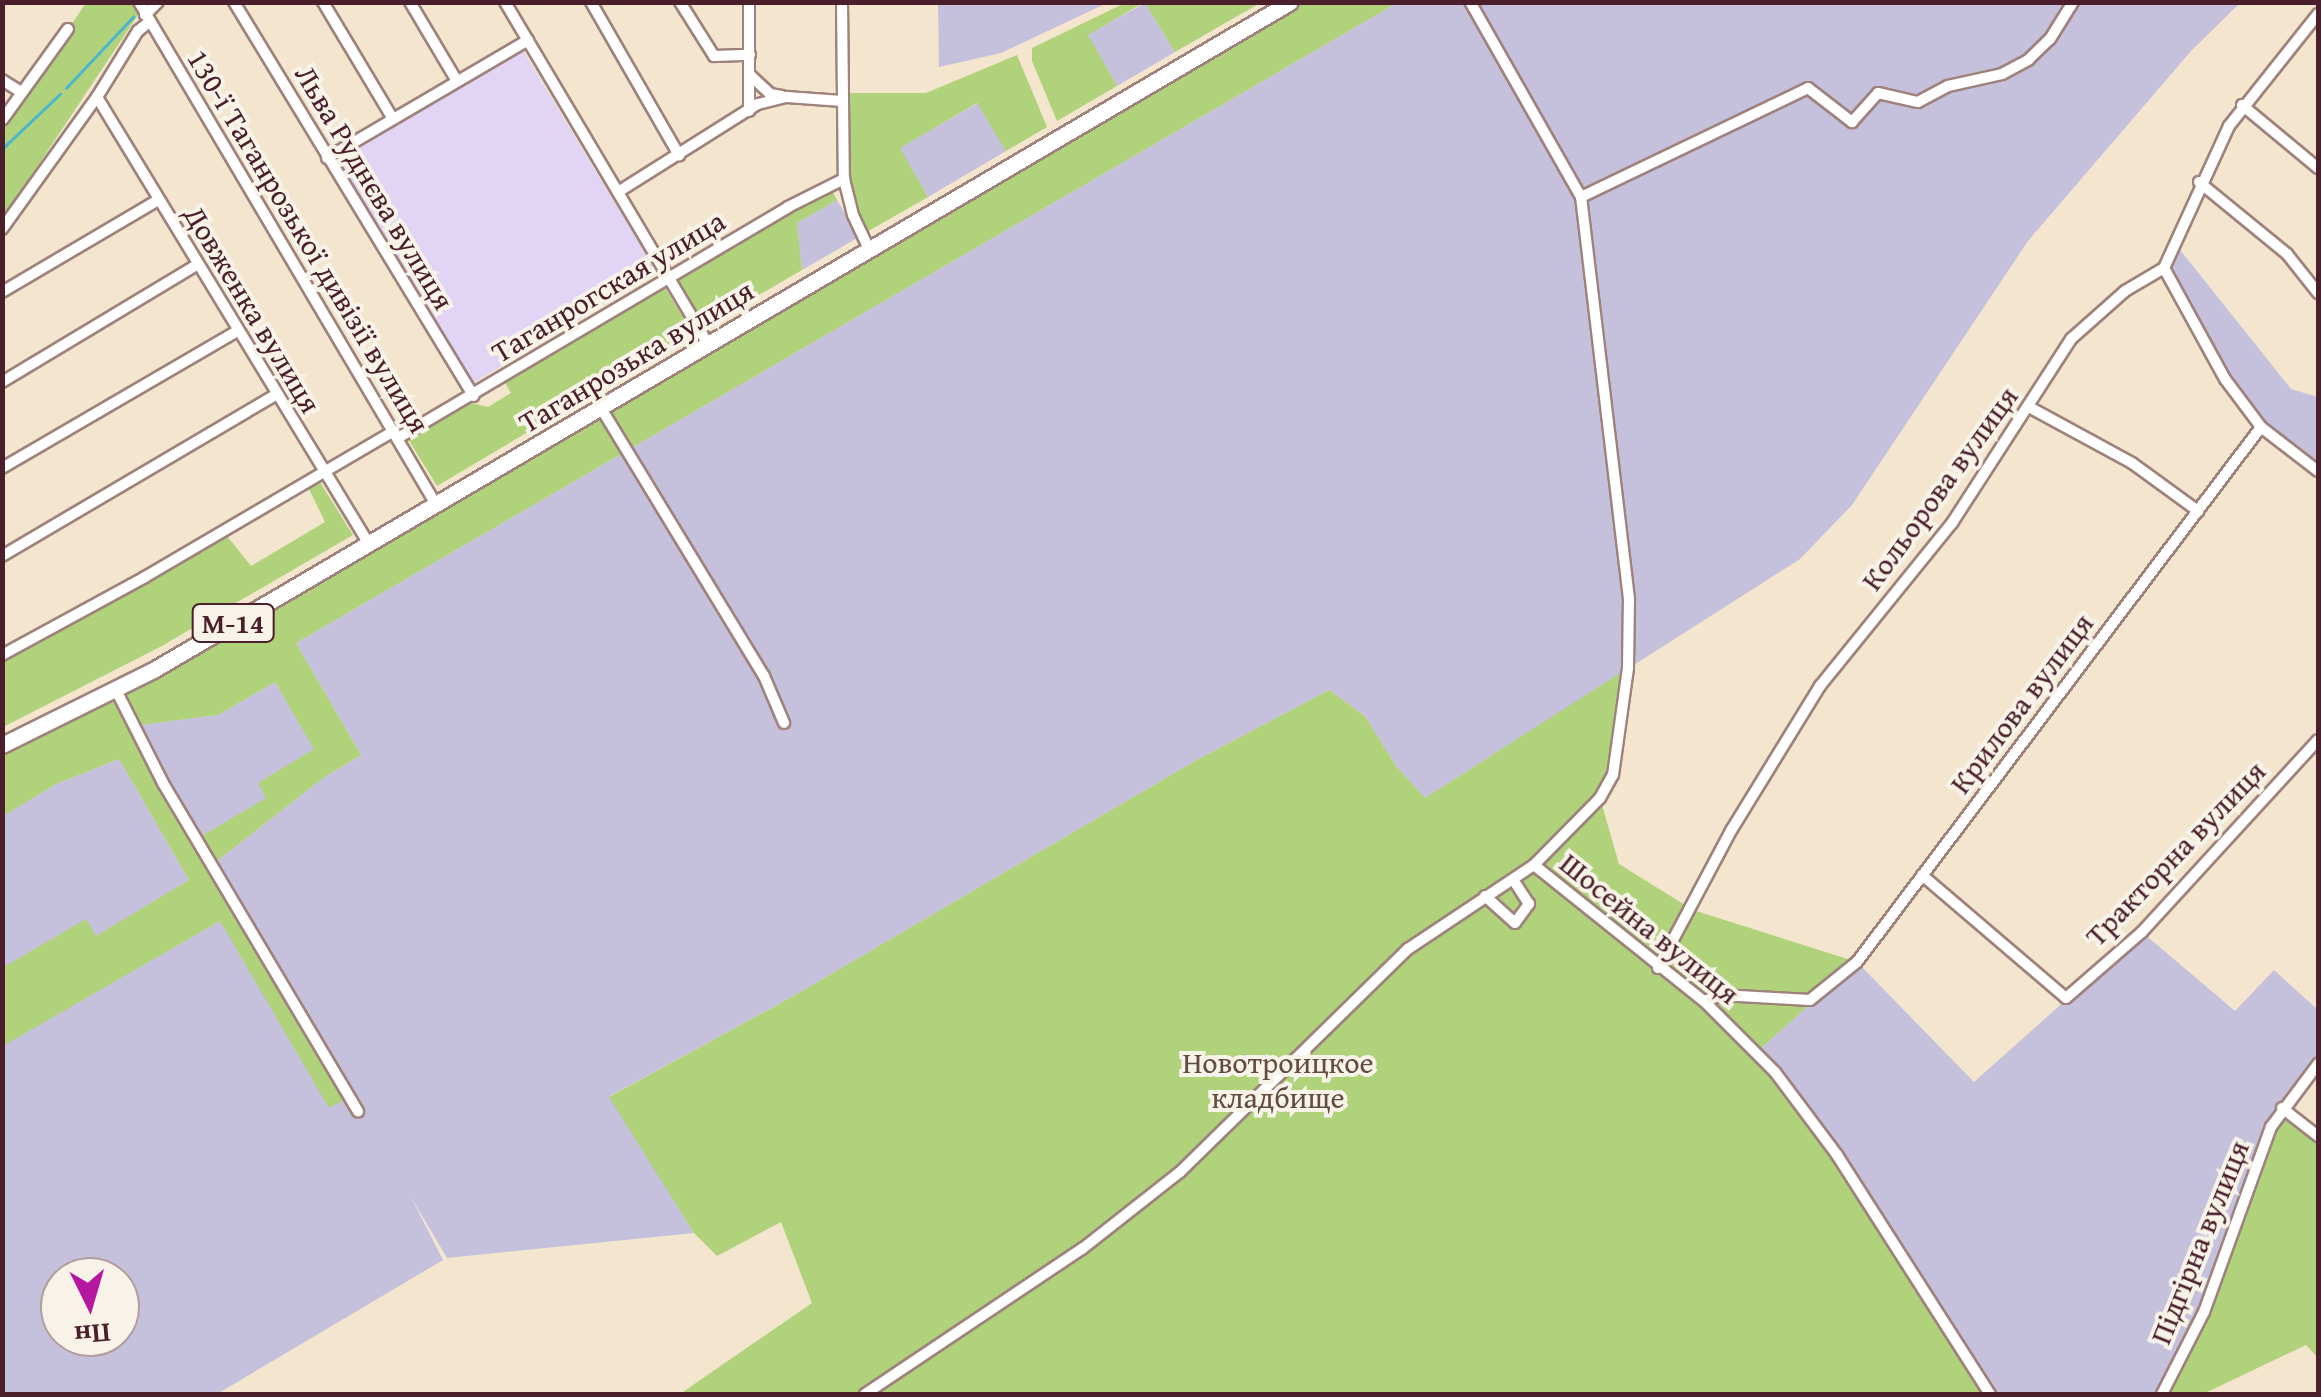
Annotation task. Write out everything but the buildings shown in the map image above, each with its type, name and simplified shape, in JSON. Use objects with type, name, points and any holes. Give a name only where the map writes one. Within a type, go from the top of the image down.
[{"type":"highway","name":"Таганрозька вулиця","points":[[3,743],[116,690],[437,506],[1290,2]]},
{"type":"street","name":"130-ї Таганрозької дивізії вулиця","points":[[138,2],[437,506]]},
{"type":"street","points":[[2,229],[97,98],[158,2]]},
{"type":"street","name":"Льва Руднєва вулиця","points":[[234,2],[474,396]]},
{"type":"street","points":[[323,2],[393,119]]},
{"type":"street","points":[[410,2],[457,81]]},
{"type":"street","points":[[505,2],[709,345]]},
{"type":"street","points":[[591,2],[678,155]]},
{"type":"street","points":[[680,2],[714,56],[750,54]]},
{"type":"street","points":[[748,2],[749,111]]},
{"type":"street","points":[[842,2],[844,180],[852,215],[869,249]]},
{"type":"street","name":"Шосейна вулиця","points":[[1470,2],[1581,197],[1629,599],[1628,668],[1613,775],[1600,798],[1534,865],[1704,1001],[1775,1072],[1838,1155],[1990,1394]]},
{"type":"street","points":[[1581,197],[1808,88],[1852,122],[1878,93],[1918,102],[1948,86],[2002,74],[2028,60],[2050,39],[2073,2]]},
{"type":"street","points":[[2318,14],[2242,106],[2199,182],[2164,268],[2204,348],[2261,427],[2318,472]]},
{"type":"street","points":[[2309,26],[2318,35]]},
{"type":"street","points":[[3,119],[68,29]]},
{"type":"street","points":[[326,158],[528,40]]},
{"type":"street","points":[[750,76],[770,94],[842,100]]},
{"type":"street","points":[[2,80],[21,92]]},
{"type":"street","points":[[618,192],[758,104],[787,97]]},
{"type":"street","name":"Довженка вулиця","points":[[97,98],[369,544]]},
{"type":"street","points":[[2242,106],[2318,168]]},
{"type":"street","name":"Таганрогская улица","points":[[2,655],[324,472],[474,396],[788,206],[844,180]]},
{"type":"street","points":[[2199,182],[2287,254],[2318,293]]},
{"type":"street","points":[[2,292],[158,200]]},
{"type":"street","points":[[2,382],[197,265]]},
{"type":"street","name":"Кольорова вулиця","points":[[1658,968],[1732,828],[1820,686],[1952,523],[2082,328],[2138,282],[2164,268]]},
{"type":"street","points":[[2,468],[237,332]]},
{"type":"street","points":[[2,556],[275,395]]},
{"type":"street","points":[[2030,407],[2132,463],[2198,511]]},
{"type":"street","points":[[601,408],[764,676],[784,723]]},
{"type":"street","name":"Крилова вулиця","points":[[1704,1001],[1720,995],[1810,1000],[1856,962],[2261,427]]},
{"type":"street","points":[[116,690],[163,783],[358,1111]]},
{"type":"street","name":"Тракторна вулиця","points":[[1922,875],[2066,998],[2142,932],[2318,740]]},
{"type":"street","points":[[866,1394],[1082,1249],[1180,1172],[1408,949],[1534,865]]},
{"type":"street","points":[[1486,896],[1515,923],[1529,904],[1514,881]]},
{"type":"street","name":"Підгірна вулиця","points":[[2162,1394],[2204,1312],[2271,1128],[2318,1064]]},
{"type":"street","points":[[2282,1108],[2318,1136]]},
{"type":"shaded area","points":[[938,2],[1107,3],[1001,53],[939,67]]},
{"type":"shaded area","points":[[1145,3],[1175,52],[1117,86],[1087,35]]},
{"type":"shaded area","points":[[1397,3],[2240,3],[2191,51],[2028,241],[1852,505],[1800,559],[1425,798],[1396,766],[1365,716],[1329,690],[1195,761],[797,994],[610,1096],[694,1233],[447,1258],[411,1197],[443,1260],[217,1394],[3,1394],[2,1046],[220,921],[269,1003],[213,864],[323,778],[361,755],[296,643]]},
{"type":"shaded area","points":[[522,49],[657,273],[468,386],[334,160]]},
{"type":"shaded area","points":[[978,103],[1006,151],[928,197],[899,148]]},
{"type":"shaded area","points":[[837,200],[859,237],[802,270],[797,223]]},
{"type":"shaded area","points":[[2173,241],[2291,389],[2318,397],[2318,471],[2281,443],[2225,379],[2164,268]]},
{"type":"shaded area","points":[[275,682],[315,749],[259,783],[267,798],[198,838],[131,726],[218,715]]},
{"type":"shaded area","points":[[119,759],[189,880],[96,937],[85,920],[3,968],[2,816],[56,784]]},
{"type":"shaded area","points":[[2142,932],[2235,1011],[2274,970],[2318,1010],[2318,1064],[2282,1108],[2204,1312],[2162,1394],[1990,1394],[1757,1052],[1857,962],[1974,1082]]},
{"type":"green space","points":[[1127,2],[1143,3],[1088,35],[1117,86],[1057,121],[1032,61],[1032,48]]},
{"type":"green space","points":[[86,3],[134,3],[140,12],[3,218],[3,125]]},
{"type":"green space","points":[[1145,3],[1260,3],[1175,52]]},
{"type":"green space","points":[[1302,3],[1397,3],[296,643],[361,755],[323,778],[213,864],[351,1096],[329,1108],[220,921],[3,1046],[2,968],[86,919],[96,936],[189,880],[119,759],[56,784],[3,816],[3,753],[171,667]],"holes":[[[275,682],[314,749],[258,783],[266,798],[198,838],[132,726],[218,715]]]},
{"type":"green space","points":[[1017,55],[1047,127],[1006,151],[977,103],[900,148],[928,197],[865,233],[849,193],[849,93],[926,93]]},
{"type":"green space","points":[[832,191],[837,200],[797,223],[802,270],[704,327],[675,279]]},
{"type":"green space","points":[[664,286],[693,334],[437,486],[408,439],[468,402],[488,407],[511,393],[504,381]]},
{"type":"green space","points":[[318,479],[353,535],[160,647],[3,727],[3,657],[217,536],[227,536],[251,566],[325,522],[307,485]]},
{"type":"green space","name":"Новотроицкое кладбище","points":[[1628,668],[1620,749],[1600,798],[1619,864],[1693,910],[1857,962],[1757,1052],[1790,1091],[1990,1394],[680,1394],[812,1303],[781,1222],[717,1256],[694,1233],[609,1097],[797,994],[1195,761],[1329,690],[1365,716],[1396,766],[1425,798]]},
{"type":"green space","points":[[2282,1108],[2318,1131],[2318,1358],[2306,1345],[2203,1394],[2162,1394],[2204,1312]]},
{"type":"waterway","points":[[66,88],[133,17]]},
{"type":"waterway","points":[[2,149],[60,94]]}]
